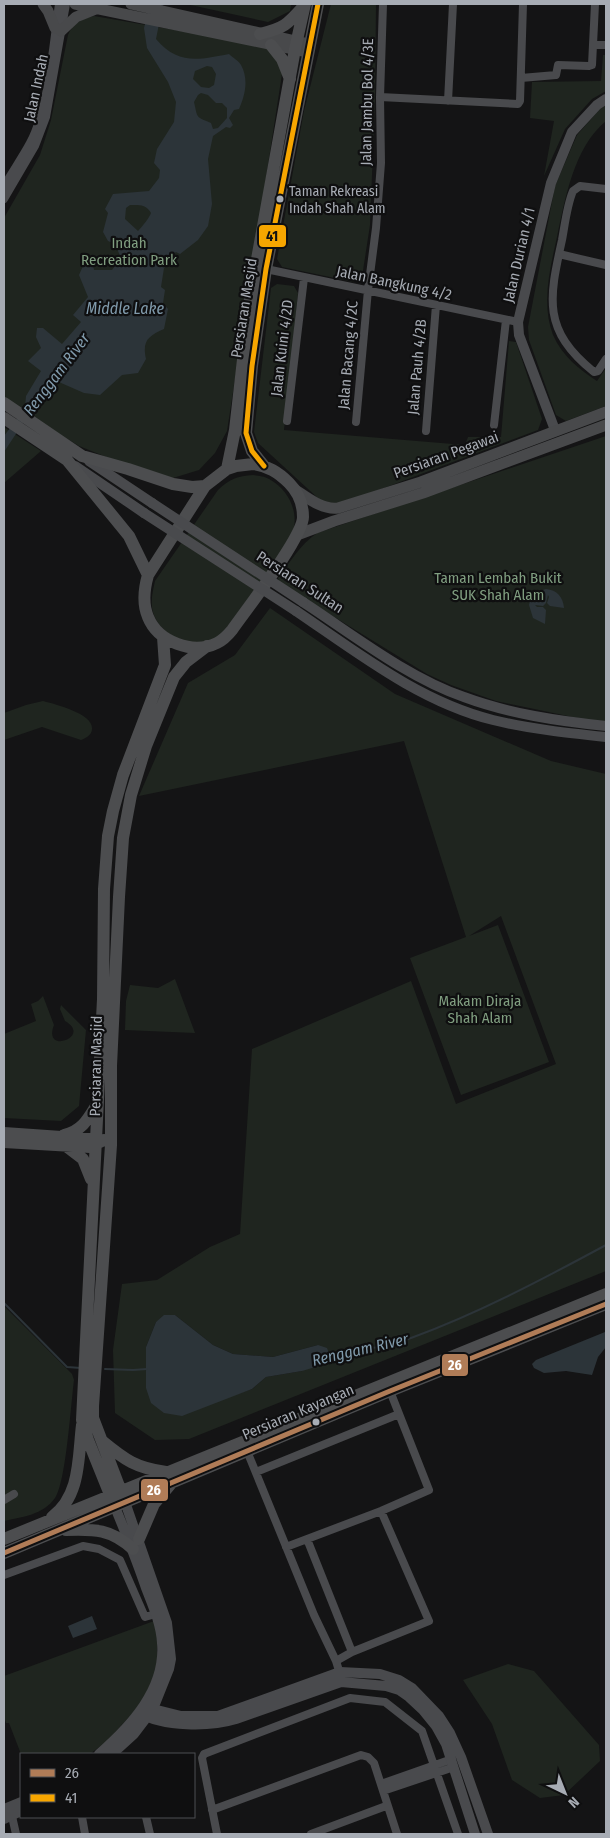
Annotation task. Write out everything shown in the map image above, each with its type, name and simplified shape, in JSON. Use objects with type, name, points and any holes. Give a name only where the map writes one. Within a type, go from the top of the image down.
[{"type":"main road","points":[[43,4],[58,30],[76,17],[98,9]]},
{"type":"main road","points":[[75,4],[98,9],[137,9],[271,44],[302,46]]},
{"type":"main road","points":[[260,34],[286,26],[310,4]]},
{"type":"main road","name":"Persiaran Masjid","points":[[264,466],[252,451],[246,434],[252,366],[266,269],[310,4]]},
{"type":"main road","points":[[171,18],[260,34],[302,46]]},
{"type":"main road","points":[[271,44],[282,60],[290,79]]},
{"type":"main road","name":"Persiaran Masjid","points":[[227,469],[235,430],[250,298],[290,79],[302,46]]},
{"type":"main road","name":"Persiaran Sultan","points":[[4,403],[45,438],[67,460]]},
{"type":"main road","name":"Persiaran Pegawai","points":[[297,491],[330,509],[338,508],[421,482],[606,412]]},
{"type":"main road","name":"Persiaran Sultan","points":[[4,418],[82,456]]},
{"type":"main road","name":"Persiaran Pegawai","points":[[297,536],[334,521],[423,493],[606,425]]},
{"type":"main road","points":[[82,456],[173,484],[192,487],[205,486]]},
{"type":"main road","points":[[67,460],[129,536],[148,575]]},
{"type":"main road","points":[[207,646],[191,648],[179,645],[163,637],[152,624],[144,605],[144,589],[148,575],[205,486],[227,469],[241,465],[264,466],[276,471],[297,491],[303,517],[297,536]]},
{"type":"main road","name":"Persiaran Masjid","points":[[118,1499],[93,1418],[93,1406],[111,1145],[111,1066],[123,838],[131,795],[146,746],[174,677],[186,662],[207,646],[217,643],[232,630],[297,536]]},
{"type":"main road","name":"Persiaran Masjid","points":[[118,1499],[82,1420],[103,1000],[104,889],[108,836],[123,775],[165,665],[163,637]]},
{"type":"main road","points":[[4,1133],[90,1146],[104,1140],[106,1136],[111,1066]]},
{"type":"main road","points":[[4,1142],[62,1141],[84,1126],[97,1104]]},
{"type":"main road","points":[[62,1141],[83,1159],[93,1184]]},
{"type":"main road","points":[[97,1144],[105,1158],[104,1174],[107,1191]]},
{"type":"main road","name":"Persiaran Kayangan","points":[[4,1539],[49,1527],[170,1478],[606,1294]]},
{"type":"main road","name":"Persiaran Kayangan","points":[[170,1478],[248,1451],[390,1391],[606,1304]]},
{"type":"main road","points":[[49,1527],[72,1493],[76,1481],[82,1420]]},
{"type":"main road","points":[[49,1527],[106,1532],[136,1544],[154,1504],[170,1478],[124,1459],[100,1439]]},
{"type":"main road","name":"Persiaran Kayangan","points":[[4,1553],[49,1527]]},
{"type":"street","name":"Jalan Indah","points":[[4,199],[36,146],[46,117],[58,30],[58,4]]},
{"type":"street","name":"Jalan Indah","points":[[4,186],[30,143],[41,115],[58,30],[66,4]]},
{"type":"street","name":"Jalan Jambu Bol 4/3E","points":[[368,290],[378,211],[381,163],[380,97],[383,4]]},
{"type":"street","points":[[448,100],[452,4]]},
{"type":"street","points":[[380,97],[518,104],[520,101],[523,4]]},
{"type":"street","points":[[521,78],[556,75],[558,65],[592,65],[594,4]]},
{"type":"street","points":[[593,45],[606,45]]},
{"type":"street","name":"Jalan Durian 4/1","points":[[555,430],[519,335],[518,322],[551,183],[572,132],[597,105],[606,99]]},
{"type":"street","points":[[606,189],[577,186],[572,193],[552,284],[553,311],[558,331],[569,350],[583,364],[596,373],[606,359]]},
{"type":"street","points":[[559,254],[606,265]]},
{"type":"street","name":"Jalan Bangkung 4/2","points":[[266,269],[518,322]]},
{"type":"street","name":"Jalan Kuini 4/2D","points":[[287,421],[304,278]]},
{"type":"street","name":"Jalan Bacang 4/2C","points":[[356,422],[368,290]]},
{"type":"street","name":"Jalan Pauh 4/2B","points":[[426,431],[436,305]]},
{"type":"street","points":[[494,425],[506,320]]},
{"type":"street","name":"Persiaran Sultan","points":[[82,456],[302,602],[396,663],[431,683],[464,697],[549,719],[606,726]]},
{"type":"street","name":"Persiaran Sultan","points":[[67,460],[144,513],[392,675],[431,696],[492,720],[542,730],[606,737]]},
{"type":"street","points":[[286,1547],[381,1511],[429,1490],[390,1391]]},
{"type":"street","points":[[256,1472],[399,1414]]},
{"type":"street","points":[[248,1451],[286,1547],[336,1661],[340,1677]]},
{"type":"street","points":[[4,1500],[14,1494]]},
{"type":"street","points":[[113,1753],[129,1739],[147,1711],[162,1656],[159,1612],[136,1544],[118,1499]]},
{"type":"street","points":[[336,1661],[352,1652],[429,1622],[381,1511]]},
{"type":"street","points":[[307,1539],[352,1652]]},
{"type":"street","points":[[4,1575],[83,1546],[98,1549],[120,1560],[145,1617],[159,1612]]},
{"type":"street","points":[[100,1753],[147,1711],[181,1716],[218,1716],[340,1677],[380,1674],[399,1680],[412,1688],[439,1716],[450,1733],[461,1757],[488,1834]]},
{"type":"street","points":[[340,1677],[399,1690],[409,1697],[436,1726],[446,1744],[453,1763],[475,1834]]},
{"type":"street","points":[[217,1834],[202,1758],[204,1754],[350,1698],[385,1702],[422,1731],[458,1834]]},
{"type":"street","points":[[212,1810],[361,1755],[368,1757],[374,1763],[386,1806],[397,1834]]},
{"type":"street","points":[[382,1788],[433,1766],[453,1763]]},
{"type":"street","points":[[382,1788],[436,1774],[453,1763]]},
{"type":"street","points":[[15,1831],[10,1813],[20,1803]]},
{"type":"street","points":[[311,1834],[386,1806]]},
{"type":"street","points":[[82,1818],[85,1834]]},
{"type":"street","points":[[146,1818],[150,1834]]},
{"type":"green space","points":[[186,4],[291,4],[290,11],[268,22]]},
{"type":"green space","points":[[331,4],[376,4],[375,99],[370,225],[362,277],[354,282],[282,267],[277,259],[304,111]]},
{"type":"green space","name":"Indah Recreation Park","points":[[94,16],[268,46],[277,53],[282,74],[227,431],[215,453],[199,470],[173,478],[141,471],[79,446],[4,399],[4,218],[40,155],[51,120],[68,35],[72,27],[78,22]]},
{"type":"green space","points":[[603,55],[606,55],[606,91],[592,99],[565,129],[544,176],[554,121],[530,118],[532,82],[601,81]]},
{"type":"green space","points":[[606,105],[606,121],[586,145],[572,174],[552,261],[547,298],[549,323],[557,343],[566,356],[597,381],[606,368],[606,406],[566,421],[556,415],[529,340],[528,327],[555,186],[577,135],[600,109]]},
{"type":"green space","points":[[277,284],[294,286],[298,293],[284,430],[465,445],[468,437],[501,437],[509,341],[516,342],[542,419],[538,430],[339,505],[320,500],[258,443],[254,432],[271,288]]},
{"type":"green space","points":[[4,427],[41,451],[4,483]]},
{"type":"green space","name":"Taman Lembah Bukit SUK Shah Alam","points":[[606,436],[606,724],[496,701],[451,685],[427,674],[279,583],[278,578],[300,548],[317,533]]},
{"type":"green space","points":[[253,475],[266,477],[276,483],[290,501],[293,509],[294,524],[293,534],[287,547],[218,639],[201,644],[177,638],[160,625],[153,612],[152,596],[155,581],[218,490],[234,479]]},
{"type":"green space","name":"Makam Diraja Shah Alam","points":[[270,608],[395,694],[551,761],[606,774],[606,1271],[189,1439],[155,1440],[115,1413],[113,1350],[122,1284],[157,1280],[210,1247],[240,1234],[252,1049],[411,981],[456,1104],[556,1064],[501,916],[469,936],[498,925],[549,1062],[461,1095],[410,958],[466,937],[404,741],[139,796],[188,683],[235,655]],"holes":[[[175,1315],[213,1345],[233,1354],[273,1357],[318,1345],[302,1371],[266,1377],[252,1389],[228,1397],[146,1388],[146,1347],[156,1322]]]},
{"type":"green space","points":[[43,701],[81,714],[91,724],[91,733],[81,740],[42,727],[4,740],[4,713]]},
{"type":"green space","points":[[175,979],[195,1033],[125,1030],[126,1001],[130,985],[158,988]]},
{"type":"green space","points":[[43,996],[54,1025],[52,1034],[55,1039],[60,1041],[66,1040],[73,1033],[72,1027],[65,1021],[60,1009],[61,1005],[86,1030],[79,1106],[61,1121],[4,1118],[4,1034],[36,1021],[31,1004]]},
{"type":"green space","points":[[4,1306],[72,1374],[74,1380],[65,1460],[59,1490],[50,1504],[38,1512],[4,1521]]},
{"type":"green space","points":[[154,1621],[157,1635],[157,1669],[141,1704],[107,1741],[91,1753],[21,1753],[9,1723],[6,1723],[4,1717],[4,1676]]},
{"type":"green space","points":[[508,1664],[534,1671],[599,1745],[600,1761],[564,1795],[540,1798],[512,1780],[492,1724],[463,1680]]},
{"type":"water","name":"Middle Lake","points":[[150,4],[163,4],[156,39],[164,47],[181,57],[198,59],[229,54],[240,64],[245,76],[243,99],[239,109],[234,110],[229,118],[233,125],[230,128],[226,127],[213,136],[208,159],[212,204],[208,226],[198,240],[180,254],[176,252],[169,257],[170,263],[164,268],[161,287],[165,290],[163,303],[168,309],[164,329],[150,337],[146,343],[146,359],[138,373],[122,375],[100,395],[84,393],[52,379],[4,452],[4,436],[25,408],[26,396],[41,371],[28,361],[41,348],[36,337],[37,328],[43,328],[62,344],[81,322],[73,315],[88,297],[79,275],[83,266],[93,265],[94,270],[112,270],[121,258],[115,244],[108,241],[103,232],[108,213],[105,209],[113,194],[149,191],[159,178],[160,170],[154,163],[157,149],[174,122],[176,102],[168,82],[147,48],[144,28]],"holes":[[[207,66],[212,67],[216,74],[214,85],[209,88],[201,87],[193,79],[195,71]],[[201,93],[208,95],[216,103],[222,103],[227,108],[227,118],[218,128],[213,129],[211,123],[198,116],[194,102]],[[130,205],[142,206],[151,213],[138,231],[125,219],[126,208]]]},
{"type":"water","points":[[546,589],[559,595],[564,608],[550,606],[547,603],[548,595],[543,606],[535,605],[546,610],[545,624],[533,618],[529,605],[535,594]]},
{"type":"water","points":[[164,1315],[175,1315],[213,1345],[233,1354],[273,1357],[318,1345],[327,1348],[330,1356],[322,1365],[302,1371],[266,1377],[252,1389],[182,1416],[164,1413],[151,1403],[146,1388],[146,1347],[156,1322]]},
{"type":"water","points":[[605,1332],[606,1347],[598,1357],[592,1375],[566,1371],[544,1373],[534,1368],[532,1364],[536,1360]]},
{"type":"water","points":[[92,1616],[97,1629],[73,1638],[68,1626]]},
{"type":"waterway","name":"Renggam River","points":[[330,1356],[391,1344],[461,1318],[606,1245]]},
{"type":"waterway","name":"Renggam River","points":[[4,1303],[67,1367],[81,1368]]},
{"type":"waterway","name":"Renggam River","points":[[105,1369],[147,1369]]},
{"type":"transit line","name":"41","points":[[264,466],[252,451],[246,433],[252,366],[266,269],[318,4]]},
{"type":"transit line","name":"26","points":[[4,1553],[390,1391],[606,1304]]},
{"type":"place","name":"Taman Rekreasi Indah Shah Alam","points":[[280,199]]}]
